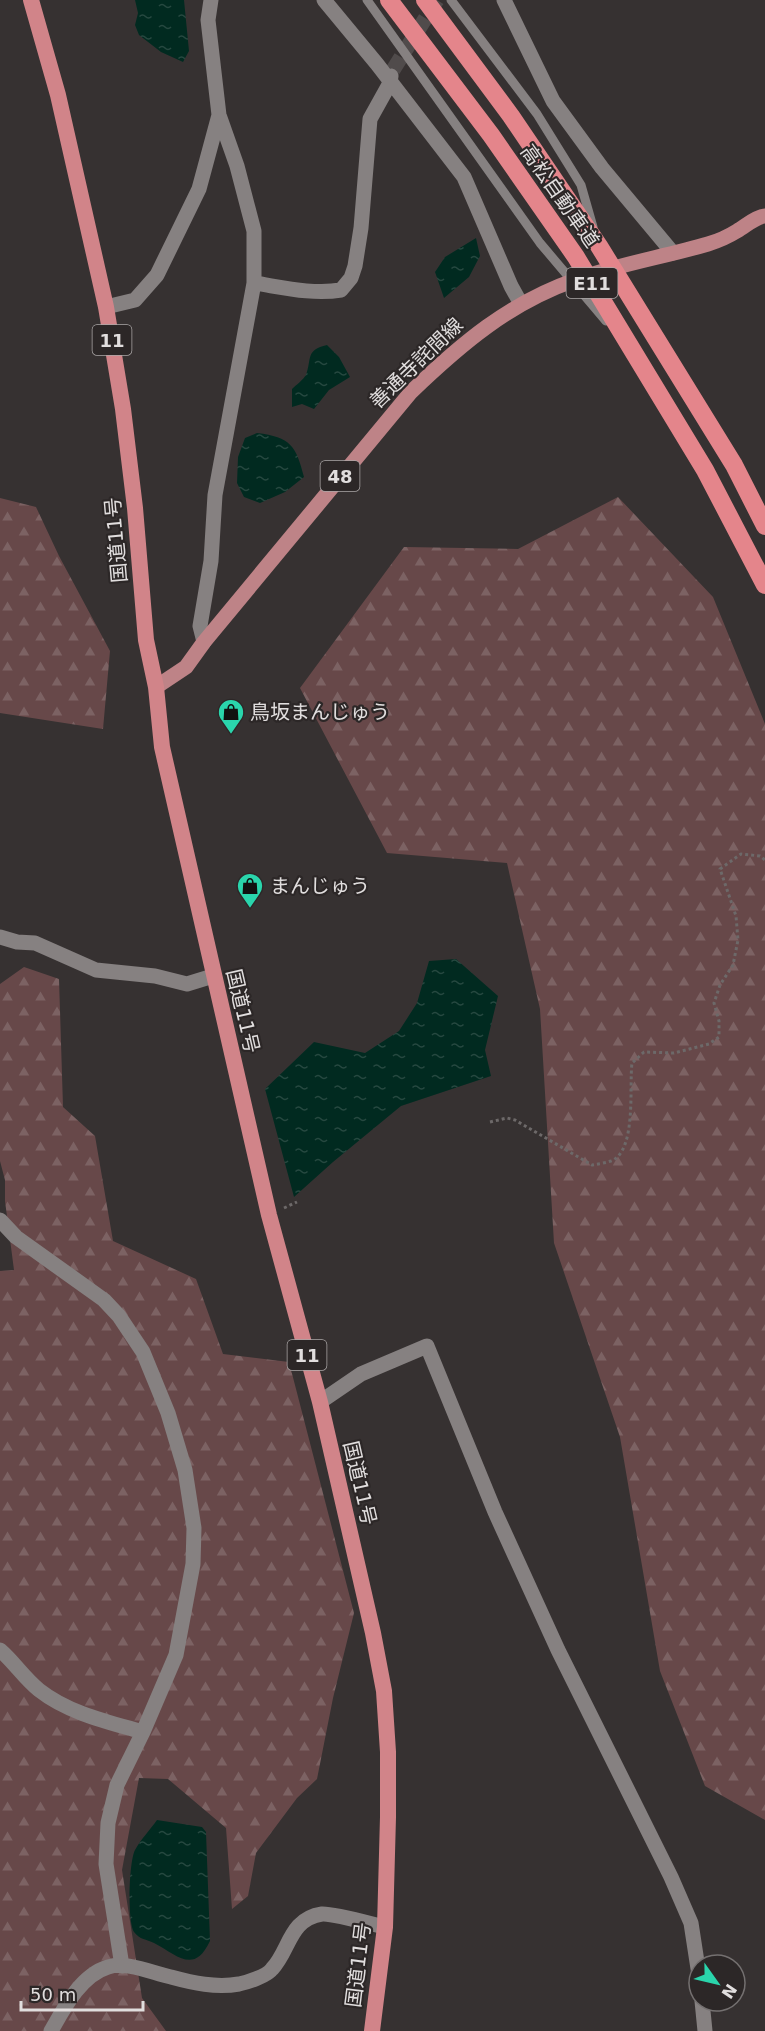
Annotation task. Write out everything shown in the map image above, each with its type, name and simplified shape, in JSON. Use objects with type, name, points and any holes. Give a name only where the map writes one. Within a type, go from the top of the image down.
[{"type":"highway","name":"国道11号","points":[[31,0],[64,117],[106,307],[123,409],[135,508],[146,640],[156,687],[162,747],[269,1215],[320,1402],[373,1633],[384,1691],[388,1752],[385,1927],[372,2031]]},
{"type":"highway","name":"高松自動車道","points":[[389,0],[491,135],[576,257],[705,470],[765,585]]},
{"type":"highway","name":"高松自動車道","points":[[425,0],[511,116],[599,246],[734,465],[765,526]]},
{"type":"main road","name":"善通寺詫間線","points":[[156,687],[186,667],[204,642],[411,392],[448,356],[486,326],[547,291],[603,271],[710,243],[735,232],[760,216],[765,216]]},
{"type":"street","points":[[204,642],[200,626],[212,561],[219,472],[254,282],[254,231],[237,166],[219,115],[208,20],[211,0]]},
{"type":"street","points":[[324,0],[377,64],[391,76],[464,177],[521,304]]},
{"type":"street","points":[[504,0],[553,101],[668,254]]},
{"type":"street","points":[[254,282],[284,288],[330,292],[341,290],[351,278],[361,228],[370,119],[391,76]]},
{"type":"street","points":[[106,307],[135,300],[157,275],[199,189],[219,115]]},
{"type":"street","points":[[0,938],[34,943],[96,970],[155,976],[187,984],[213,976]]},
{"type":"street","points":[[0,944],[17,942]]},
{"type":"street","points":[[0,1220],[16,1237],[104,1300],[119,1316],[143,1352],[168,1413],[185,1470],[194,1528],[193,1564],[176,1655],[117,1785],[108,1823],[106,1864],[122,1966]]},
{"type":"street","points":[[320,1402],[361,1374],[427,1346],[495,1512],[533,1597],[580,1698],[671,1877],[691,1923],[697,1953]]},
{"type":"street","points":[[0,1650],[40,1691],[55,1700],[97,1719],[143,1732]]},
{"type":"street","points":[[51,2031],[61,2013],[87,1980],[100,1970],[111,1966],[122,1966],[207,1985],[241,1984],[271,1971],[300,1923],[311,1918],[322,1914],[385,1927]]},
{"type":"street","points":[[703,2013],[705,2031]]},
{"type":"lane","points":[[367,0],[540,243],[635,354]]},
{"type":"lane","points":[[450,0],[537,114],[581,185],[599,246]]},
{"type":"path","points":[[490,1122],[507,1118],[515,1120],[592,1165],[613,1161],[627,1140],[631,1124],[633,1063],[644,1052],[674,1053],[709,1044],[719,1037],[719,1021],[714,1003],[720,986],[733,966],[738,940],[736,916],[720,869],[741,854],[760,856],[765,860]]},
{"type":"green space","points":[[618,497],[713,597],[765,724],[765,1820],[705,1786],[660,1671],[620,1437],[554,1243],[540,1009],[507,863],[387,853],[300,688],[404,547],[518,549]]},
{"type":"green space","points":[[0,498],[36,507],[59,556],[110,651],[103,729],[0,713]]},
{"type":"green space","points":[[24,967],[59,979],[63,1107],[95,1136],[113,1241],[196,1279],[223,1354],[289,1362],[354,1613],[333,1698],[317,1779],[297,1798],[256,1853],[248,1896],[232,1909],[226,1828],[168,1779],[139,1778],[122,1870],[142,1998],[166,2031],[0,2031],[0,1271],[14,1270],[5,1201],[5,1180],[0,1161],[0,984]]},
{"type":"water","points":[[135,0],[184,0],[189,51],[183,62],[161,52],[139,35],[135,25],[138,13]]},
{"type":"water","points":[[476,238],[480,256],[469,277],[444,298],[435,272],[445,257]]},
{"type":"water","points":[[327,345],[339,357],[350,377],[329,390],[314,409],[302,404],[292,407],[292,389],[306,375],[312,352]]},
{"type":"water","points":[[257,433],[278,437],[290,445],[295,451],[304,477],[285,492],[260,503],[244,497],[237,483],[238,457],[245,438]]},
{"type":"water","points":[[456,959],[498,996],[485,1050],[491,1076],[401,1106],[294,1197],[265,1089],[314,1042],[365,1053],[399,1031],[417,1003],[429,961]]},
{"type":"water","points":[[157,1820],[202,1827],[206,1832],[210,1941],[198,1957],[191,1960],[178,1957],[141,1938],[136,1935],[132,1926],[130,1891],[133,1856],[137,1846]]},
{"type":"tunnel","points":[[393,70],[437,0]]},
{"type":"place","name":"鳥坂まんじゅう","points":[[231,735]]},
{"type":"place","name":"まんじゅう","points":[[250,909]]}]
